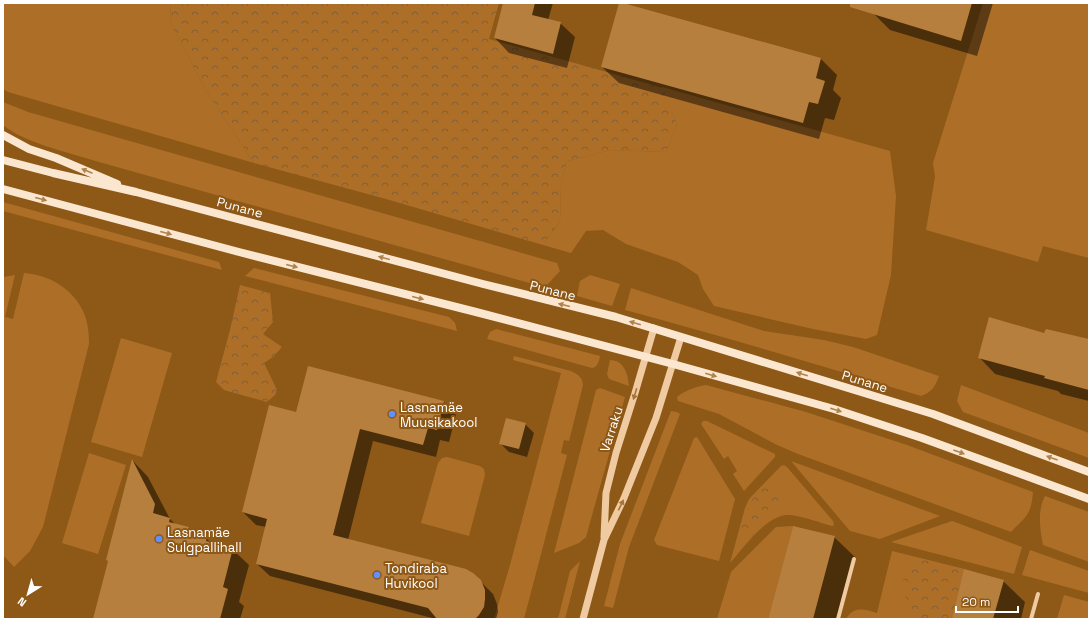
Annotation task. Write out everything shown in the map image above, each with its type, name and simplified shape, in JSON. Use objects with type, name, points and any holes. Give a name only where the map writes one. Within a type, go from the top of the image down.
[{"type":"main road","points":[[3,135],[29,149],[56,158],[136,192]]},
{"type":"main road","name":"Punane","points":[[3,160],[136,192],[654,328],[933,414],[1089,472]]},
{"type":"main road","points":[[3,189],[239,252],[674,364],[849,414],[922,438],[1089,499]]},
{"type":"street","name":"Varraku","points":[[604,540],[606,493],[616,454],[636,393],[654,328]]},
{"type":"street","name":"Varraku","points":[[583,619],[604,540],[624,498],[656,418],[674,364],[681,337]]},
{"type":"street","points":[[838,619],[854,559]]},
{"type":"street","points":[[1031,619],[1038,594]]},
{"type":"green space","points":[[3,3],[171,3],[170,22],[207,92],[254,163],[8,92],[3,89]]},
{"type":"green space","points":[[171,3],[499,3],[489,39],[663,88],[677,125],[666,152],[610,150],[567,161],[561,181],[560,221],[543,245],[386,199],[254,163],[207,92],[170,22]]},
{"type":"green space","points":[[983,3],[1089,3],[1089,258],[1043,246],[1038,262],[926,230],[935,177],[933,163]]},
{"type":"green space","points":[[662,87],[890,151],[896,196],[891,275],[877,335],[866,339],[813,329],[714,306],[703,289],[698,275],[678,262],[626,244],[603,230],[586,231],[571,253],[543,245],[560,221],[561,181],[567,161],[610,150],[666,152],[677,125]]},
{"type":"green space","points":[[3,102],[28,112],[557,263],[560,271],[548,284],[540,286],[57,150],[22,137],[3,125]]},
{"type":"green space","points":[[3,202],[219,262],[222,270],[3,211]]},
{"type":"green space","points":[[254,268],[449,317],[455,323],[457,331],[245,276]]},
{"type":"green space","points":[[24,273],[33,274],[51,280],[66,289],[73,296],[85,315],[89,344],[43,527],[30,551],[14,567],[3,555],[3,277],[15,275],[5,317],[13,319]]},
{"type":"green space","points":[[590,275],[620,284],[612,306],[577,296],[580,281]]},
{"type":"green space","points":[[240,285],[270,293],[273,322],[263,334],[282,347],[273,357],[264,363],[277,390],[275,395],[267,402],[224,390],[216,382]]},
{"type":"green space","points":[[631,288],[764,331],[824,340],[853,347],[939,376],[933,389],[921,396],[774,352],[625,310]]},
{"type":"green space","points":[[496,329],[600,356],[599,362],[592,368],[487,339],[490,332]]},
{"type":"green space","points":[[121,338],[172,353],[142,457],[91,442]]},
{"type":"green space","points":[[514,356],[571,371],[581,378],[583,385],[569,441],[564,440],[561,453],[567,455],[524,619],[494,619],[510,565],[561,373],[513,360]]},
{"type":"green space","points":[[610,360],[619,362],[622,365],[628,377],[629,386],[609,379],[607,374]]},
{"type":"green space","points":[[706,385],[806,412],[907,445],[1033,492],[1031,506],[1024,519],[1011,532],[798,454],[777,445],[719,414],[678,401],[677,397],[684,392]]},
{"type":"green space","points":[[961,385],[1089,433],[1089,458],[963,412],[957,401]]},
{"type":"green space","points":[[600,388],[625,397],[586,537],[579,543],[554,553],[596,390]]},
{"type":"green space","points":[[671,411],[680,414],[629,547],[613,608],[604,606],[620,544]]},
{"type":"green space","points":[[703,421],[707,421],[775,454],[775,457],[744,491],[733,474],[737,471],[728,456],[724,459],[701,424]]},
{"type":"green space","points":[[697,437],[735,499],[719,561],[657,545],[654,540],[694,438]]},
{"type":"green space","points":[[89,453],[126,465],[98,554],[62,543]]},
{"type":"green space","points":[[447,457],[480,466],[484,469],[485,475],[469,536],[421,523],[438,463],[442,458]]},
{"type":"green space","points":[[791,461],[940,516],[880,539],[850,531]]},
{"type":"green space","points":[[784,465],[833,521],[834,525],[832,526],[790,515],[778,517],[762,527],[730,563],[745,508],[749,499],[781,466]]},
{"type":"green space","points":[[775,484],[783,507],[771,516],[747,541],[740,542],[743,518],[752,500],[763,487]]},
{"type":"green space","points":[[1045,496],[1089,512],[1089,562],[1043,545],[1040,514],[1042,502]]},
{"type":"green space","points":[[952,521],[1022,547],[1014,574],[891,542]]},
{"type":"green space","points":[[793,526],[768,619],[717,619],[731,572],[776,527]]},
{"type":"green space","points":[[1030,550],[1089,571],[1089,593],[1022,575]]},
{"type":"green space","points":[[892,551],[964,569],[952,619],[846,619],[856,610],[868,610],[877,613]]},
{"type":"green space","points":[[915,557],[964,569],[952,619],[909,619],[902,569]]},
{"type":"green space","points":[[580,561],[565,619],[558,619],[570,571]]},
{"type":"green space","points":[[1064,595],[1089,602],[1089,619],[1057,619]]},
{"type":"building","points":[[503,3],[535,3],[532,15],[561,22],[553,54],[494,38]]},
{"type":"building","points":[[619,3],[821,58],[816,78],[825,81],[818,104],[809,102],[803,123],[601,67]]},
{"type":"building","points":[[850,3],[972,3],[961,41],[850,7]]},
{"type":"building","points":[[989,317],[1044,333],[1046,329],[1089,339],[1089,390],[1044,378],[1045,376],[978,358]]},
{"type":"building","points":[[308,366],[444,401],[437,430],[428,428],[423,445],[360,429],[333,535],[466,569],[473,573],[481,580],[485,590],[484,607],[475,619],[437,619],[428,608],[256,564],[267,519],[242,512],[269,405],[296,412]]},
{"type":"building","points":[[506,418],[526,423],[519,449],[499,444]]},
{"type":"building","name":"Lasnamäe Sulgpallihall","points":[[132,459],[155,504],[153,513],[170,518],[169,522],[189,527],[187,532],[207,537],[206,541],[233,548],[223,587],[228,589],[220,619],[93,619],[108,561],[106,560]]},
{"type":"building","points":[[793,526],[835,536],[813,619],[768,619]]},
{"type":"building","points":[[964,569],[1004,580],[993,619],[952,619]]},
{"type":"place","name":"Lasnamäe Muusikakool","points":[[392,414]]},
{"type":"place","name":"Lasnamäe Sulgpallihall","points":[[159,539]]},
{"type":"place","name":"Tondiraba Huvikool","points":[[377,575]]}]
